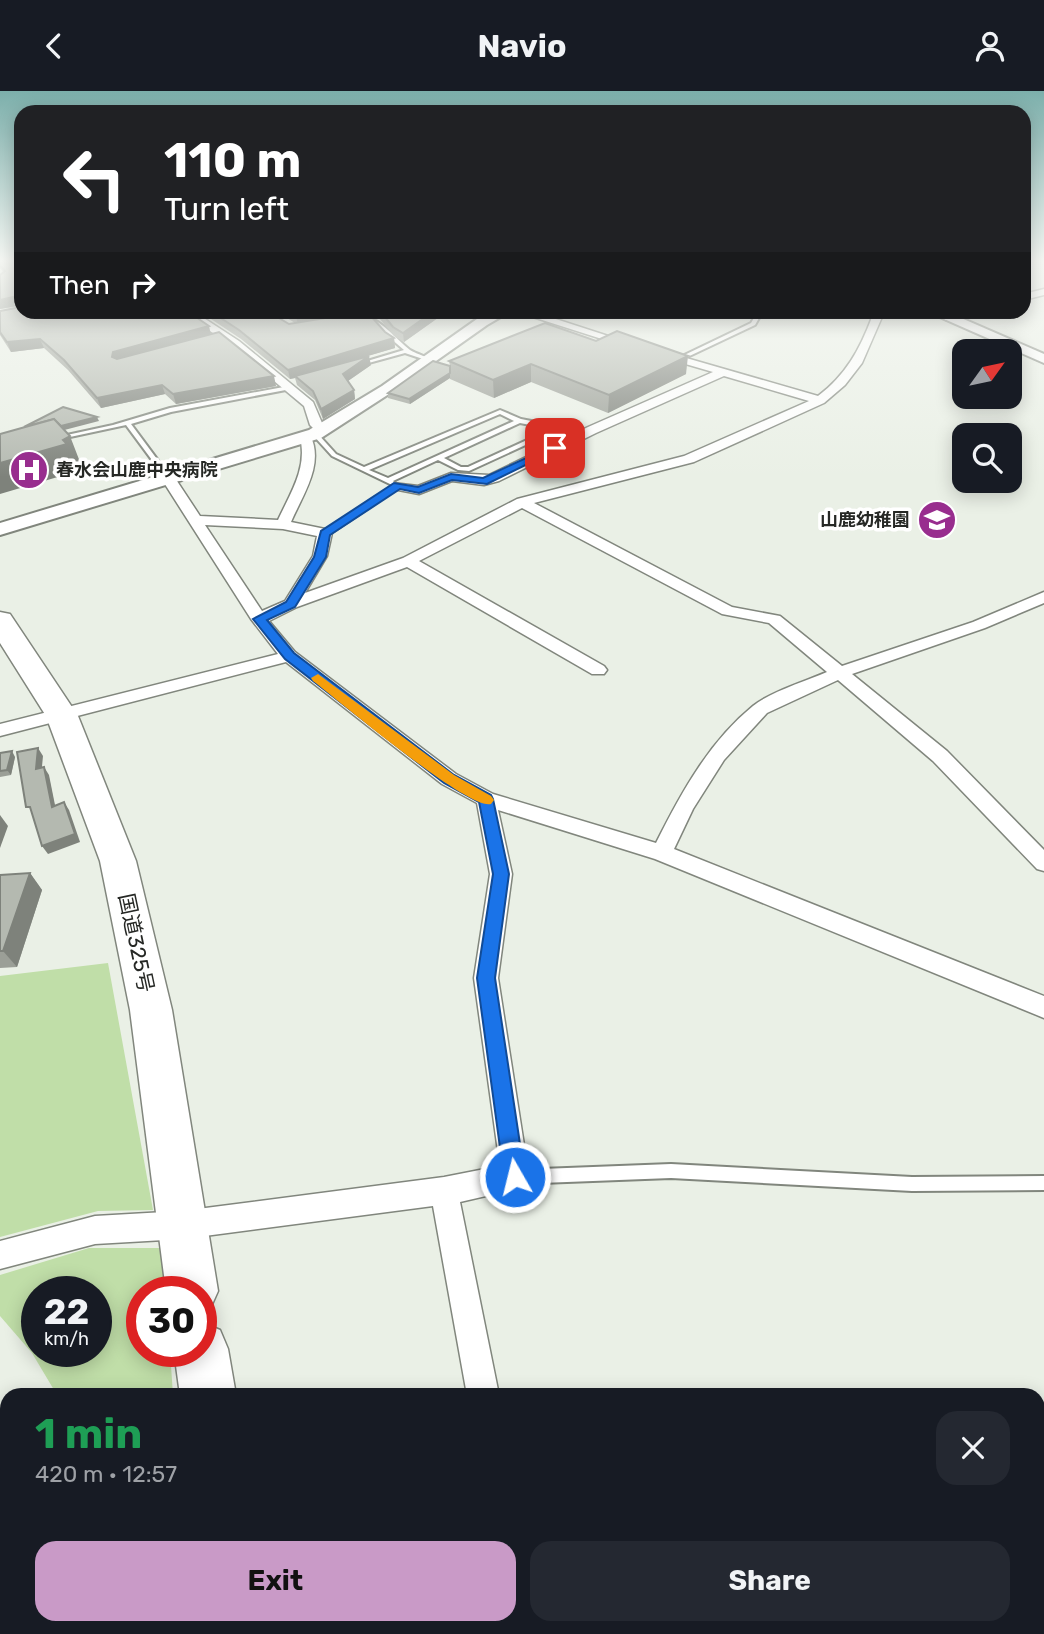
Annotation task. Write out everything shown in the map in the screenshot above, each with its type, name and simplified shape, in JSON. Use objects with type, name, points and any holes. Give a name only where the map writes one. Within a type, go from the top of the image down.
[{"type":"highway","name":"国道325号","points":[[0,620],[62,716],[118,861],[151,1010],[190,1276]]},
{"type":"highway","points":[[204,1367],[207,1388]]},
{"type":"street","points":[[219,333],[290,385],[309,405],[316,425],[308,442],[308,464],[283,525]]},
{"type":"street","points":[[0,529],[314,434],[387,389],[465,333]]},
{"type":"street","points":[[592,333],[639,347]]},
{"type":"street","points":[[259,619],[291,604],[408,561],[522,502],[689,459],[820,400],[838,388],[859,362],[871,333]]},
{"type":"street","points":[[983,333],[1044,359]]},
{"type":"street","points":[[652,351],[820,400]]},
{"type":"street","points":[[393,483],[419,490],[451,477],[484,481],[723,372]]},
{"type":"street","points":[[168,478],[259,619],[289,656],[449,779],[486,799],[662,853],[1044,1007]]},
{"type":"street","points":[[522,502],[728,611],[774,619],[940,756],[1044,863]]},
{"type":"street","points":[[195,520],[283,525],[325,533],[320,557],[291,604]]},
{"type":"street","points":[[408,561],[598,670]]},
{"type":"street","points":[[662,853],[684,807],[716,755],[761,709],[839,673],[979,625],[1044,597]]},
{"type":"street","points":[[0,730],[289,656]]},
{"type":"street","points":[[0,1255],[95,1230],[182,1225],[444,1191],[515,1177],[486,978],[501,874],[486,799]]},
{"type":"street","points":[[444,1191],[482,1388]]},
{"type":"lane","points":[[385,333],[408,350],[406,351]]},
{"type":"lane","points":[[678,359],[734,333]]},
{"type":"lane","points":[[212,340],[225,337]]},
{"type":"lane","points":[[344,369],[406,351],[428,359]]},
{"type":"lane","points":[[45,440],[290,385]]},
{"type":"lane","points":[[365,469],[500,412],[519,421],[555,429],[576,438]]},
{"type":"lane","points":[[325,533],[393,483],[439,458],[519,421]]},
{"type":"lane","points":[[127,423],[168,478]]},
{"type":"lane","points":[[439,458],[460,469],[470,469],[555,429]]},
{"type":"lane","points":[[314,434],[334,455],[393,483]]},
{"type":"lane","points":[[515,1177],[671,1171],[912,1184],[1044,1183]]},
{"type":"green space","points":[[108,963],[153,1210],[98,1211],[0,1237],[0,976]]},
{"type":"green space","points":[[89,1248],[161,1248],[164,1276],[126,1276],[126,1367],[171,1367],[173,1388],[53,1388],[40,1367],[112,1367],[112,1276],[21,1276],[21,1340],[0,1316],[0,1275]]},
{"type":"building","points":[[1,333],[183,333],[113,352],[112,357],[117,359],[220,333],[274,376],[173,394],[162,385],[97,398],[64,360],[40,339],[7,342]]},
{"type":"building","points":[[243,333],[387,333],[394,338],[288,370]]},
{"type":"building","points":[[520,333],[573,333],[596,341],[613,333],[623,333],[688,356],[609,395],[531,364],[493,380],[449,361]]},
{"type":"building","points":[[369,356],[343,374],[354,390],[321,409],[313,391],[295,376]]},
{"type":"building","points":[[433,361],[450,366],[450,373],[409,399],[388,393]]},
{"type":"building","points":[[63,407],[97,417],[61,426],[54,419],[24,427]]},
{"type":"building","points":[[54,419],[70,436],[63,440],[67,444],[0,463],[0,434]]},
{"type":"building","points":[[38,748],[36,769],[44,767],[52,807],[64,802],[75,834],[42,846],[30,807],[26,807],[17,752]]},
{"type":"building","points":[[12,751],[7,770],[0,771],[0,753]]},
{"type":"building","points":[[30,873],[3,951],[0,951],[0,875]]},
{"type":"slow traffic","points":[[318,678],[449,779],[486,800]]},
{"type":"place","name":"春水会山鹿中央病院","points":[[29,470]]},
{"type":"place","name":"山鹿幼稚園","points":[[937,520]]},
{"type":"route","points":[[515,1177],[486,978],[501,874],[486,799],[449,779],[289,656],[259,619],[291,604],[320,557],[325,533],[398,486],[419,490],[451,477],[484,481],[555,448]]}]
